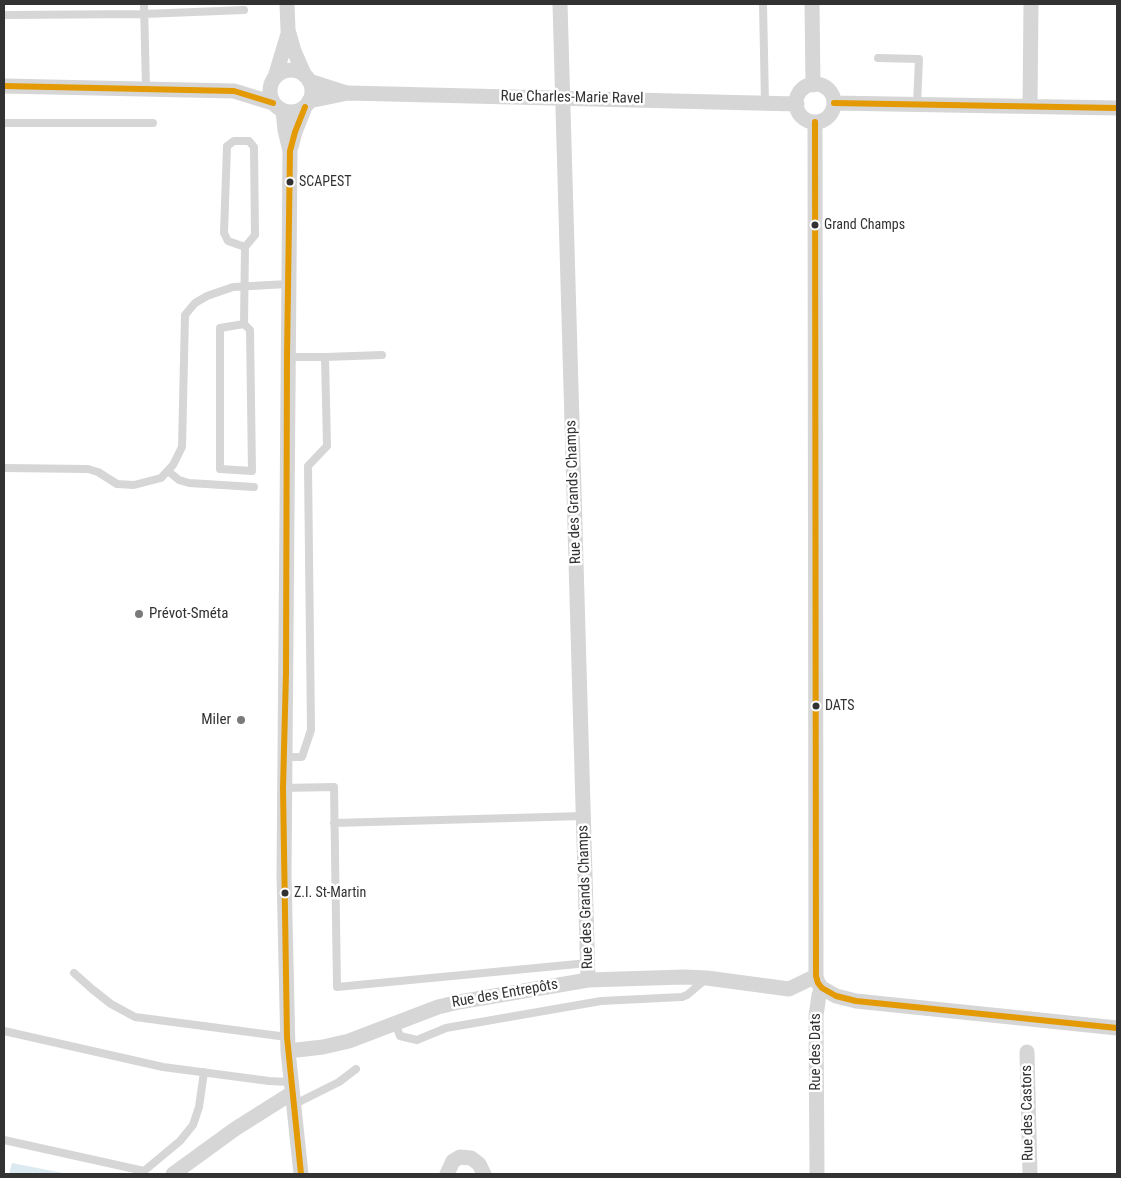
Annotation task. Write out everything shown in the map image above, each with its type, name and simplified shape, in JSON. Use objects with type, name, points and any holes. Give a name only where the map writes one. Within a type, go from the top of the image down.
[{"type":"street","points":[[288,4],[288,30],[294,51],[307,78],[311,94],[294,132],[290,151],[287,357],[284,757],[287,1044],[301,1174]]},
{"type":"street","name":"Rue des Grands Champs","points":[[560,4],[588,980]]},
{"type":"street","points":[[812,4],[812,85]]},
{"type":"street","points":[[1030,106],[1031,4]]},
{"type":"street","points":[[288,30],[270,89],[278,107],[290,151]]},
{"type":"street","points":[[4,86],[234,91],[273,80],[280,73],[293,70],[307,78]]},
{"type":"street","name":"Rue Charles-Marie Ravel","points":[[307,78],[348,93]]},
{"type":"street","points":[[812,85],[825,87],[833,97],[834,103],[830,115],[821,121],[815,122],[804,118],[798,109],[797,98],[803,89],[812,85]]},
{"type":"street","points":[[234,91],[291,112],[307,104]]},
{"type":"street","name":"Rue Charles-Marie Ravel","points":[[307,104],[348,93],[797,104]]},
{"type":"street","points":[[834,103],[1117,108]]},
{"type":"street","name":"Rue des Dats","points":[[815,122],[819,982],[816,1016],[817,1174]]},
{"type":"street","name":"Rue des Entrepôts","points":[[287,1044],[323,1047],[349,1040],[438,1007],[588,980],[659,976],[707,978],[789,989],[819,982]]},
{"type":"street","points":[[819,982],[836,996],[856,1001],[1117,1028]]},
{"type":"street","name":"Rue des Castors","points":[[1027,1052],[1030,1174]]},
{"type":"street","points":[[174,1174],[235,1129],[292,1094]]},
{"type":"street","points":[[447,1174],[453,1161],[460,1157],[472,1158],[479,1164],[484,1174]]},
{"type":"lane","points":[[144,4],[146,89]]},
{"type":"lane","points":[[763,4],[765,103]]},
{"type":"lane","points":[[4,15],[144,14],[244,10]]},
{"type":"lane","points":[[878,58],[919,59],[917,104]]},
{"type":"lane","points":[[4,123],[153,124]]},
{"type":"lane","points":[[244,324],[220,328],[220,469],[252,471],[250,330],[244,324],[245,247],[255,235],[254,147],[248,141],[234,141],[226,146],[224,234],[228,240],[245,247]]},
{"type":"lane","points":[[4,468],[88,469],[98,472],[117,484],[134,485],[161,478],[174,464],[182,447],[185,315],[195,303],[207,296],[233,287],[288,284]]},
{"type":"lane","points":[[287,357],[382,355]]},
{"type":"lane","points":[[284,757],[302,756],[311,730],[308,466],[327,446],[325,357]]},
{"type":"lane","points":[[168,471],[178,480],[189,483],[254,486]]},
{"type":"lane","points":[[284,788],[334,787],[337,987],[588,963]]},
{"type":"lane","points":[[334,823],[583,816]]},
{"type":"lane","points":[[74,972],[111,1004],[135,1017],[287,1044]]},
{"type":"lane","points":[[395,1023],[400,1036],[417,1040],[446,1028],[601,1001],[682,997],[707,978]]},
{"type":"lane","points":[[4,1031],[163,1067],[269,1081],[292,1094],[332,1086],[356,1069]]},
{"type":"lane","points":[[4,1140],[144,1171],[180,1141],[194,1125],[199,1107],[204,1072]]},
{"type":"shaded area","points":[[12,1163],[68,1174],[9,1174]]},
{"type":"transit line","points":[[4,86],[234,91],[273,103]]},
{"type":"transit line","points":[[834,103],[1117,108]]},
{"type":"transit line","points":[[301,1174],[287,1037],[283,788],[286,673],[290,151],[305,107]]},
{"type":"transit line","points":[[815,122],[816,976],[818,983],[822,988],[836,996],[856,1001],[1117,1028]]},
{"type":"place","name":"SCAPEST","points":[[290,182]]},
{"type":"place","name":"Grand Champs","points":[[815,225]]},
{"type":"place","name":"Prévot-Sméta","points":[[139,614]]},
{"type":"place","name":"DATS","points":[[816,706]]},
{"type":"place","name":"Miler","points":[[241,720]]},
{"type":"place","name":"Z.I. St-Martin","points":[[285,893]]}]
